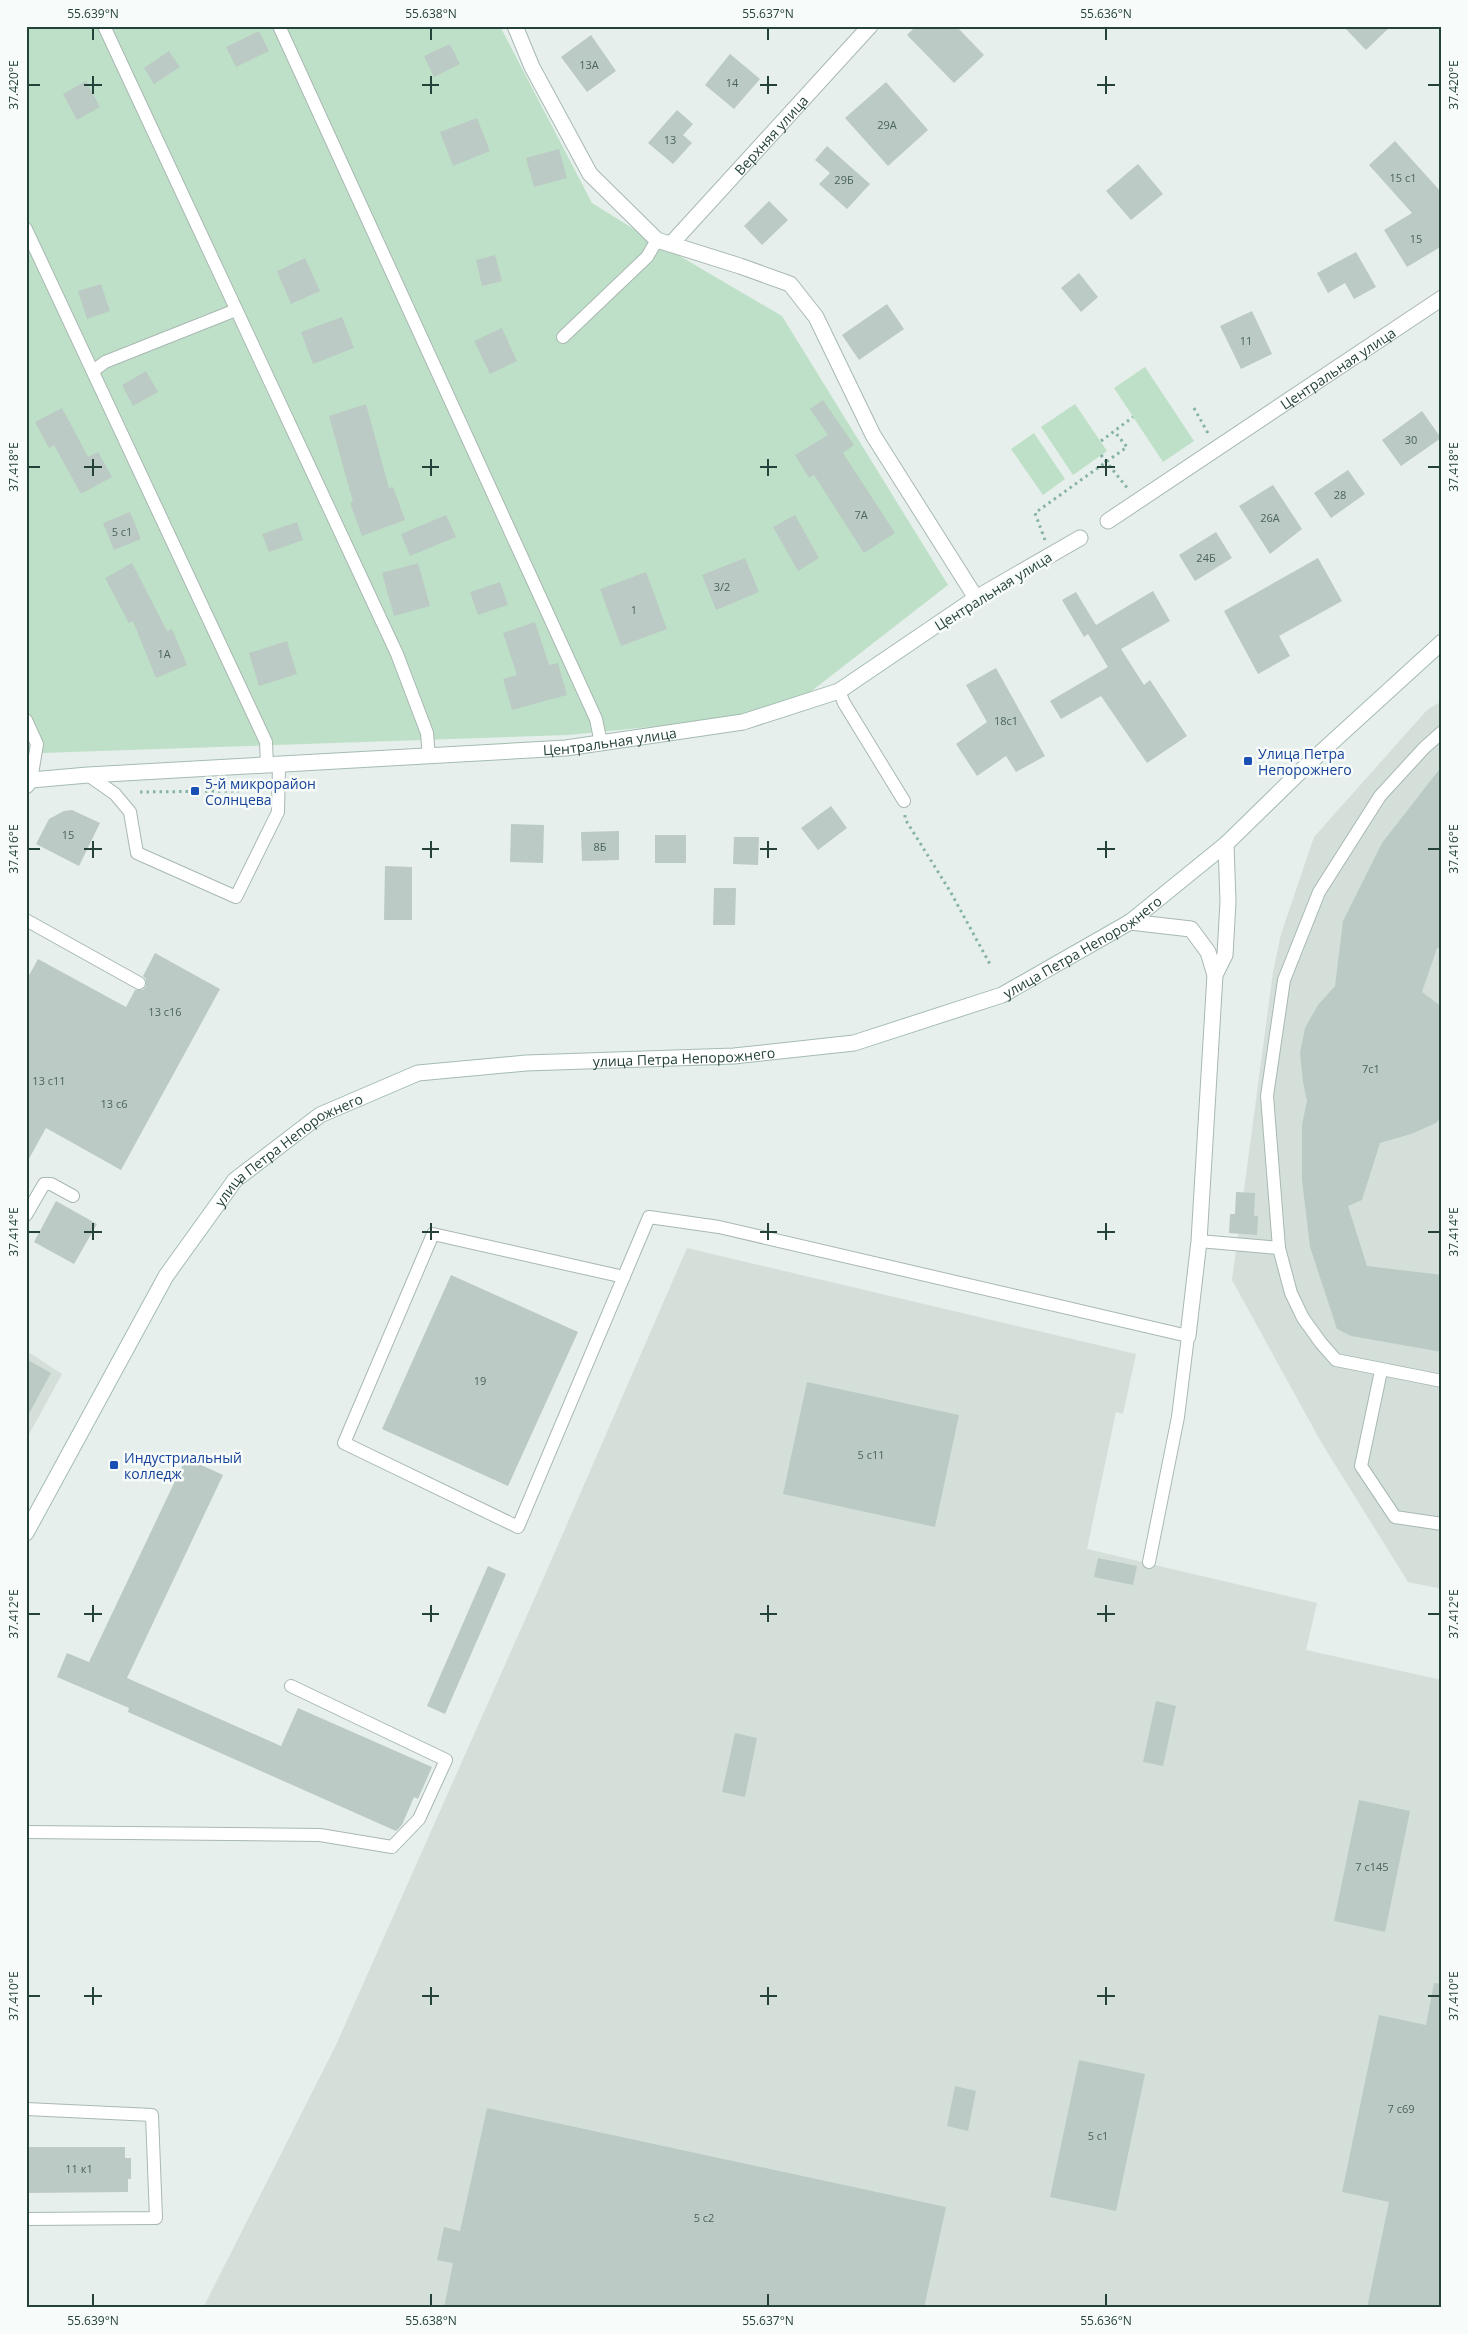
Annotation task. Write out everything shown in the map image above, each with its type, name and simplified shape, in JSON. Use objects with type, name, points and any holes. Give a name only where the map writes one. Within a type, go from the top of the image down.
[{"type":"street","points":[[514,26],[532,66],[590,174],[664,242],[790,284],[816,317],[873,435],[976,598]]},
{"type":"street","name":"Верхняя улица","points":[[664,242],[870,26]]},
{"type":"street","name":"Центральная улица","points":[[1108,521],[1442,298]]},
{"type":"street","name":"Центральная улица","points":[[28,781],[88,775],[566,748],[743,722],[839,691],[976,598],[1080,538]]},
{"type":"street","name":"улица Петра Непорожнего","points":[[26,1533],[166,1276],[235,1180],[320,1115],[418,1073],[526,1063],[734,1056],[854,1043],[1002,995],[1130,922],[1226,844],[1307,765],[1442,642]]},
{"type":"street","points":[[1215,975],[1225,955],[1228,902],[1226,844]]},
{"type":"street","points":[[1130,922],[1191,929],[1208,952],[1215,975],[1199,1241],[1188,1336]]},
{"type":"lane","points":[[104,26],[398,654],[427,733],[428,757]]},
{"type":"lane","points":[[280,26],[596,719],[601,743]]},
{"type":"lane","points":[[26,228],[266,742],[273,765],[278,812],[236,897],[137,852],[130,812],[115,794],[88,775]]},
{"type":"lane","points":[[563,337],[664,242]]},
{"type":"lane","points":[[93,371],[105,362],[236,310]]},
{"type":"lane","points":[[839,691],[844,703],[904,801]]},
{"type":"lane","points":[[26,720],[37,744],[28,781]]},
{"type":"lane","points":[[1442,732],[1424,748],[1380,796],[1319,892],[1284,980],[1267,1096],[1279,1248],[1291,1293],[1303,1318],[1336,1360],[1442,1381]]},
{"type":"lane","points":[[26,920],[139,983]]},
{"type":"lane","points":[[26,1215],[44,1184],[51,1184],[73,1196]]},
{"type":"lane","points":[[624,1277],[433,1234],[344,1443],[518,1527],[650,1217],[719,1227],[1188,1336],[1178,1417],[1149,1562]]},
{"type":"lane","points":[[1199,1241],[1279,1248]]},
{"type":"lane","points":[[1381,1370],[1361,1466],[1395,1517],[1442,1524]]},
{"type":"lane","points":[[26,1832],[320,1835],[392,1847],[419,1819],[446,1760],[291,1686]]},
{"type":"lane","points":[[26,2109],[152,2114],[156,2218],[26,2219]]},
{"type":"path","points":[[1194,408],[1217,449]]},
{"type":"path","points":[[1101,441],[1133,417]]},
{"type":"path","points":[[1046,544],[1035,513],[1127,447],[1114,431]]},
{"type":"path","points":[[1101,455],[1138,501]]},
{"type":"path","points":[[151,792],[239,791]]},
{"type":"path","points":[[904,801],[905,819],[950,891],[991,966]]},
{"type":"shaded area","points":[[1442,701],[1442,1589],[1408,1582],[1321,1442],[1232,1280],[1273,972],[1281,934],[1314,837],[1427,710]]},
{"type":"shaded area","points":[[687,1248],[1136,1354],[1123,1414],[1116,1412],[1087,1549],[1317,1603],[1306,1650],[1442,1680],[1442,2308],[203,2308],[336,2045],[544,1577]]},
{"type":"shaded area","points":[[30,1353],[62,1374],[26,1440],[26,1361]]},
{"type":"green space","points":[[26,26],[500,26],[592,203],[782,316],[948,585],[782,714],[568,735],[41,753],[26,751]]},
{"type":"green space","points":[[1145,367],[1194,441],[1163,462],[1114,388]]},
{"type":"green space","points":[[1075,404],[1107,451],[1073,475],[1041,427]]},
{"type":"green space","points":[[1034,433],[1065,479],[1043,495],[1011,449]]},
{"type":"building","points":[[916,26],[956,26],[984,55],[954,83],[907,35]]},
{"type":"building","points":[[1343,26],[1391,26],[1366,50]]},
{"type":"building","points":[[259,31],[269,51],[236,67],[226,47]]},
{"type":"building","points":[[591,35],[616,71],[587,92],[561,57]]},
{"type":"building","points":[[450,44],[460,64],[434,77],[424,56]]},
{"type":"building","points":[[169,51],[180,67],[154,84],[144,68]]},
{"type":"building","points":[[730,54],[760,79],[734,109],[705,85]]},
{"type":"building","points":[[86,81],[100,107],[77,120],[63,94]]},
{"type":"building","points":[[886,82],[928,130],[888,166],[845,118]]},
{"type":"building","points":[[677,110],[693,124],[683,135],[692,143],[673,164],[648,143]]},
{"type":"building","points":[[477,118],[490,151],[453,166],[440,132]]},
{"type":"building","points":[[1395,141],[1442,193],[1442,246],[1407,267],[1384,230],[1412,213],[1369,165]]},
{"type":"building","points":[[827,146],[870,184],[847,209],[819,184],[830,173],[815,160]]},
{"type":"building","points":[[559,149],[567,178],[534,187],[526,158]]},
{"type":"building","points":[[1138,164],[1163,194],[1131,220],[1106,191]]},
{"type":"building","points":[[769,201],[788,220],[762,245],[744,226]]},
{"type":"building","points":[[1356,252],[1376,287],[1354,299],[1345,283],[1328,293],[1317,273]]},
{"type":"building","points":[[495,255],[502,281],[482,286],[476,260]]},
{"type":"building","points":[[305,258],[320,291],[291,304],[277,271]]},
{"type":"building","points":[[1079,273],[1098,297],[1081,312],[1061,288]]},
{"type":"building","points":[[101,284],[110,311],[87,319],[78,291]]},
{"type":"building","points":[[887,304],[904,329],[859,360],[842,335]]},
{"type":"building","points":[[1252,311],[1272,354],[1241,369],[1220,326]]},
{"type":"building","points":[[342,317],[354,348],[313,364],[301,332]]},
{"type":"building","points":[[502,328],[517,361],[490,374],[474,341]]},
{"type":"building","points":[[146,371],[158,392],[133,406],[122,385]]},
{"type":"building","points":[[823,400],[854,445],[843,453],[895,533],[864,553],[814,475],[809,478],[795,455],[828,435],[810,409]]},
{"type":"building","points":[[366,404],[389,488],[393,487],[405,520],[362,536],[350,503],[353,502],[329,416]]},
{"type":"building","points":[[62,408],[88,457],[98,452],[112,477],[81,494],[54,445],[49,448],[35,422]]},
{"type":"building","points":[[1422,411],[1441,438],[1401,466],[1382,440]]},
{"type":"building","points":[[1348,470],[1365,494],[1331,518],[1314,493]]},
{"type":"building","points":[[1273,485],[1302,529],[1270,554],[1239,506]]},
{"type":"building","points":[[130,512],[141,539],[114,550],[103,523]]},
{"type":"building","points":[[446,515],[456,537],[410,556],[401,534]]},
{"type":"building","points":[[795,515],[819,558],[798,571],[773,527]]},
{"type":"building","points":[[297,522],[303,540],[269,552],[262,534]]},
{"type":"building","points":[[1216,532],[1232,558],[1195,581],[1179,555]]},
{"type":"building","points":[[745,558],[759,592],[716,610],[702,575]]},
{"type":"building","points":[[1318,558],[1342,601],[1279,636],[1290,656],[1258,674],[1224,611]]},
{"type":"building","points":[[132,563],[167,631],[172,629],[187,665],[156,678],[133,621],[129,623],[105,578]]},
{"type":"building","points":[[418,563],[430,606],[394,616],[382,573]]},
{"type":"building","points":[[646,572],[667,629],[621,646],[600,589]]},
{"type":"building","points":[[500,582],[508,605],[478,615],[470,592]]},
{"type":"building","points":[[1153,591],[1170,621],[1121,649],[1144,685],[1150,680],[1187,736],[1147,763],[1101,696],[1061,719],[1050,701],[1108,667],[1088,634],[1084,637],[1062,600],[1076,592],[1096,625]]},
{"type":"building","points":[[535,622],[549,665],[558,663],[567,695],[512,710],[503,679],[517,675],[503,633]]},
{"type":"building","points":[[287,641],[297,674],[259,686],[249,653]]},
{"type":"building","points":[[996,668],[1045,756],[1016,772],[1006,756],[977,776],[956,744],[987,722],[966,685]]},
{"type":"building","points":[[1442,766],[1442,948],[1437,948],[1422,992],[1442,1007],[1442,1116],[1436,1123],[1411,1134],[1380,1143],[1362,1200],[1348,1206],[1367,1266],[1442,1275],[1442,1352],[1351,1336],[1337,1329],[1310,1247],[1302,1180],[1302,1125],[1307,1101],[1300,1053],[1305,1028],[1318,1005],[1335,986],[1343,921],[1382,843]]},
{"type":"building","points":[[831,806],[847,828],[818,850],[801,828]]},
{"type":"building","points":[[72,810],[100,823],[79,866],[36,844],[49,819],[64,811]]},
{"type":"building","points":[[511,824],[544,825],[543,863],[510,862]]},
{"type":"building","points":[[619,831],[619,860],[582,861],[581,832]]},
{"type":"building","points":[[655,835],[686,835],[686,863],[655,863]]},
{"type":"building","points":[[734,837],[759,837],[758,865],[733,864]]},
{"type":"building","points":[[385,866],[412,867],[412,920],[384,920]]},
{"type":"building","points":[[714,888],[736,888],[735,925],[713,925]]},
{"type":"building","points":[[155,953],[220,989],[121,1170],[46,1128],[26,1164],[26,981],[38,959],[126,1007],[135,990],[143,990],[146,986],[146,979],[143,976]]},
{"type":"building","points":[[1236,1192],[1255,1193],[1254,1216],[1258,1216],[1257,1235],[1229,1233],[1230,1214],[1235,1214]]},
{"type":"building","points":[[56,1201],[97,1224],[74,1264],[34,1242]]},
{"type":"building","points":[[451,1275],[578,1332],[508,1486],[382,1429]]},
{"type":"building","points":[[26,1359],[51,1373],[26,1419]]},
{"type":"building","points":[[807,1382],[959,1415],[935,1527],[783,1494]]},
{"type":"building","points":[[186,1458],[223,1475],[127,1678],[281,1746],[298,1708],[432,1767],[418,1799],[414,1797],[402,1825],[396,1831],[128,1712],[129,1708],[57,1677],[67,1653],[89,1662]]},
{"type":"building","points":[[1098,1558],[1137,1566],[1133,1585],[1094,1577]]},
{"type":"building","points":[[488,1566],[506,1574],[445,1714],[427,1706]]},
{"type":"building","points":[[1156,1701],[1176,1706],[1163,1766],[1143,1762]]},
{"type":"building","points":[[735,1733],[757,1738],[745,1797],[722,1792]]},
{"type":"building","points":[[1359,1800],[1410,1811],[1385,1932],[1334,1921]]},
{"type":"building","points":[[1434,1983],[1442,1984],[1442,2308],[1367,2308],[1389,2202],[1342,2192],[1379,2015],[1426,2025]]},
{"type":"building","points":[[1079,2060],[1145,2074],[1116,2211],[1050,2197]]},
{"type":"building","points":[[955,2086],[976,2091],[968,2131],[947,2126]]},
{"type":"building","points":[[487,2108],[946,2207],[924,2308],[444,2308],[453,2263],[437,2260],[444,2227],[460,2231]]},
{"type":"building","points":[[26,2147],[125,2147],[125,2158],[131,2158],[131,2179],[128,2179],[128,2192],[26,2193]]},
{"type":"place","name":"Улица Петра Непорожнего","points":[[1248,761]]},
{"type":"place","name":"5-й микрорайон Солнцева","points":[[195,791]]},
{"type":"place","name":"Индустриальный колледж","points":[[114,1465]]}]
